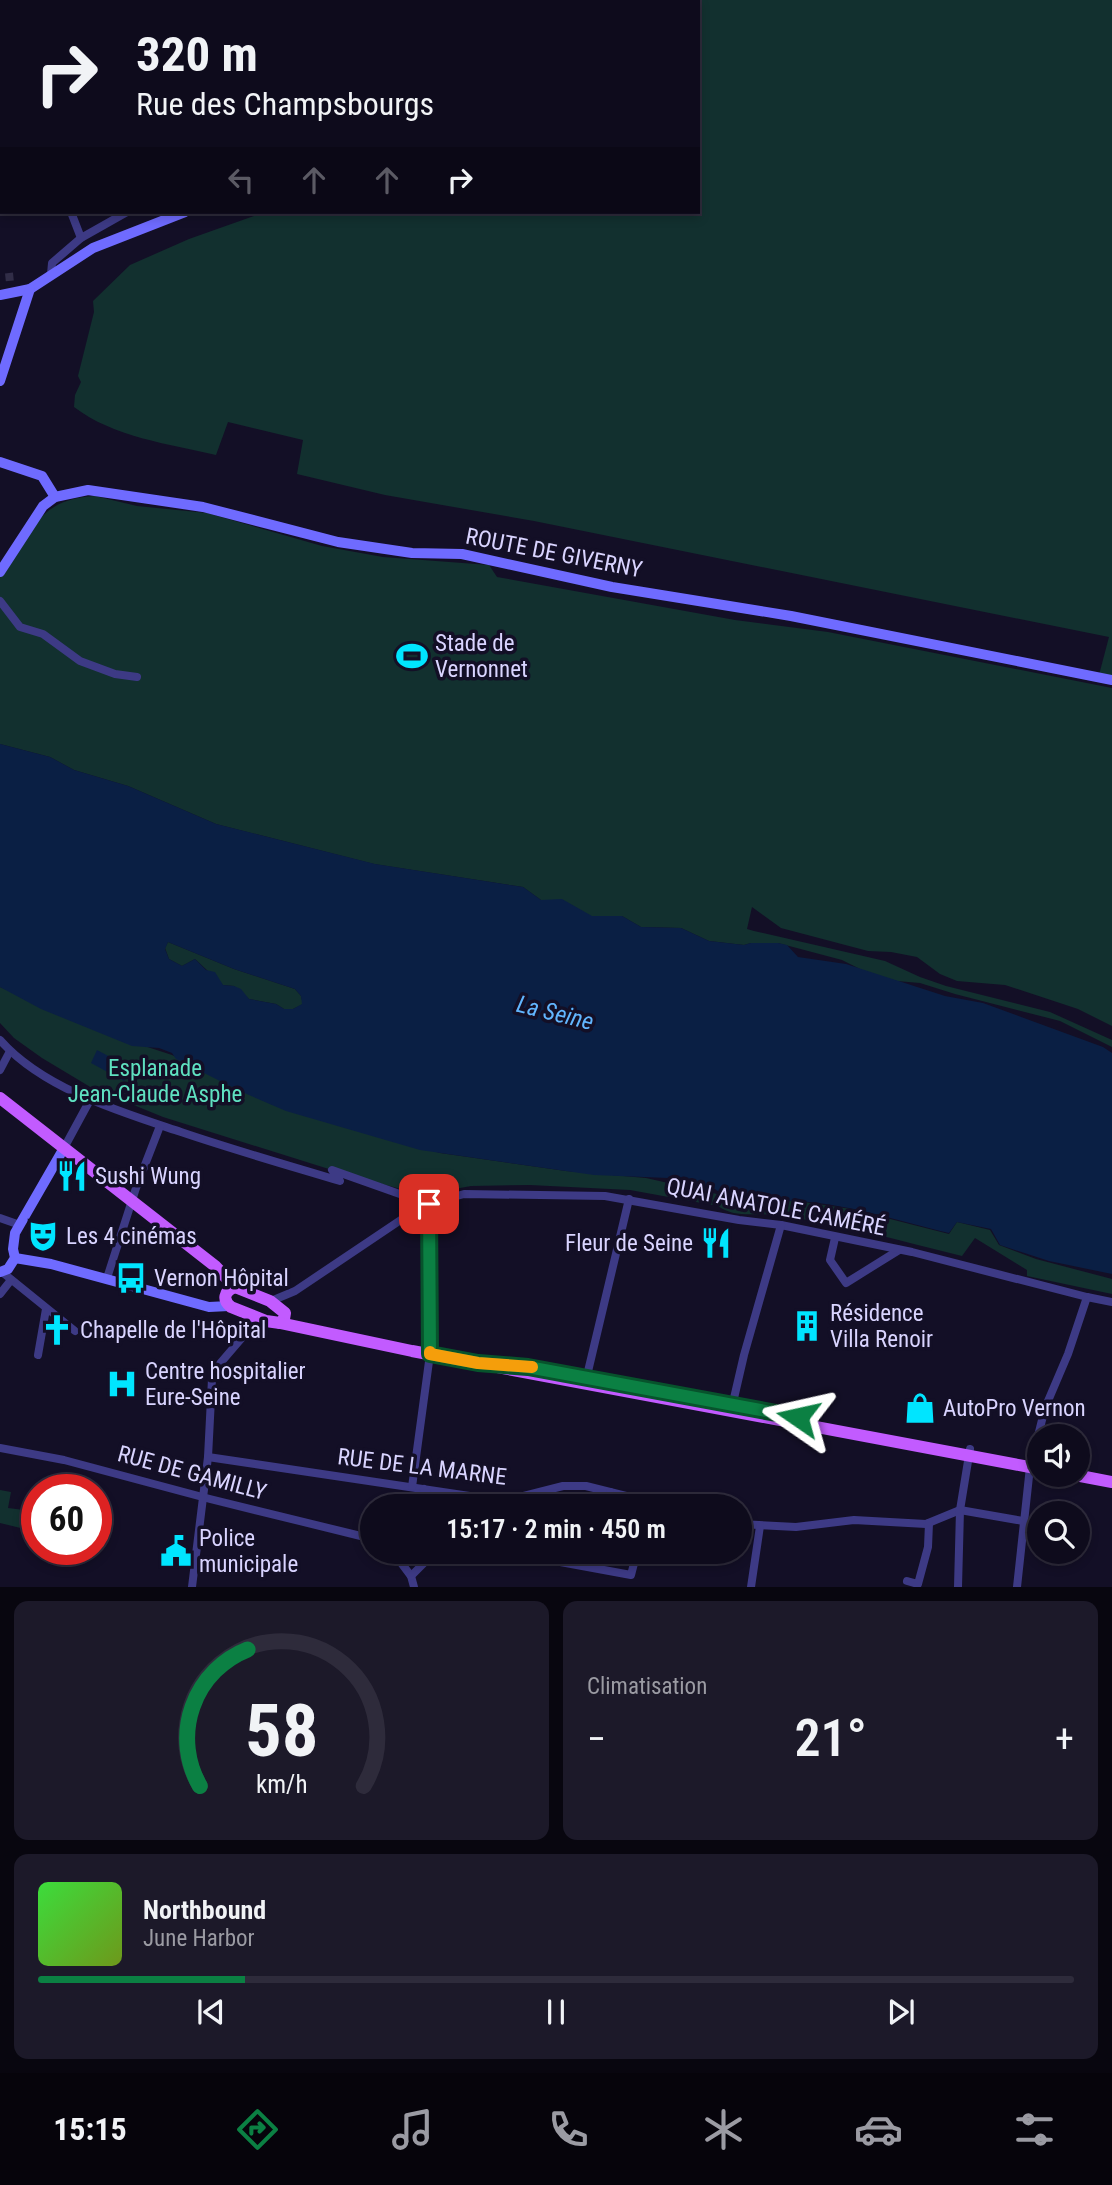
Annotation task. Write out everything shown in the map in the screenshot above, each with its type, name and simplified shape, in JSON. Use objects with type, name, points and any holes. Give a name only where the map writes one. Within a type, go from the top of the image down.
[{"type":"main road","points":[[7,291],[30,289],[93,248],[180,214]]},
{"type":"main road","points":[[0,381],[30,289]]},
{"type":"main road","points":[[0,462],[42,476],[55,497],[32,519],[0,572]]},
{"type":"main road","name":"ROUTE DE GIVERNY","points":[[55,497],[88,490],[202,507],[338,542],[412,553],[462,554],[612,587],[791,616],[1112,680]]},
{"type":"main road","points":[[0,1098],[226,1277],[229,1295],[258,1319],[272,1323],[282,1318]]},
{"type":"main road","points":[[4,1275],[15,1258],[13,1243],[20,1225],[64,1148]]},
{"type":"main road","points":[[15,1258],[32,1259],[209,1307],[229,1295],[270,1301],[282,1318],[345,1337],[1027,1463]]},
{"type":"main road","points":[[1090,1470],[1112,1474]]},
{"type":"main road","points":[[1090,1478],[1112,1482]]},
{"type":"street","points":[[72,214],[81,238]]},
{"type":"street","points":[[51,274],[52,263],[81,238],[123,214]]},
{"type":"street","points":[[0,601],[20,627],[43,634],[80,661],[115,674],[137,677]]},
{"type":"street","points":[[0,1040],[25,1064],[90,1100],[160,1126],[340,1181],[332,1170],[411,1198],[425,1206],[430,1354],[412,1487]]},
{"type":"street","points":[[0,1070],[10,1051]]},
{"type":"street","points":[[64,1148],[90,1100]]},
{"type":"street","points":[[107,1279],[131,1203],[160,1126]]},
{"type":"street","name":"QUAI ANATOLE CAMÉRÉ","points":[[270,1301],[295,1291],[425,1206],[464,1194],[606,1196],[629,1199],[739,1220],[781,1225],[1112,1301]]},
{"type":"street","points":[[585,1380],[629,1199]]},
{"type":"street","points":[[0,1218],[20,1225]]},
{"type":"street","points":[[732,1408],[744,1355],[781,1225]]},
{"type":"street","points":[[835,1238],[830,1260],[846,1283],[899,1250]]},
{"type":"street","points":[[0,1294],[4,1275],[75,1331]]},
{"type":"street","points":[[282,1318],[288,1299],[295,1291]]},
{"type":"street","points":[[1042,1424],[1045,1408],[1087,1297]]},
{"type":"street","points":[[38,1355],[46,1310]]},
{"type":"street","points":[[192,1587],[201,1495],[208,1457],[212,1380],[217,1367],[258,1319]]},
{"type":"street","name":"RUE DE GAMILLY","points":[[0,1448],[64,1460],[360,1536]]},
{"type":"street","points":[[958,1587],[960,1510],[969,1452]]},
{"type":"street","name":"RUE DE LA MARNE","points":[[208,1457],[457,1494]]},
{"type":"street","name":"RUE DE LA MARNE","points":[[539,1494],[563,1486],[586,1486],[616,1494]]},
{"type":"street","points":[[1017,1587],[1023,1521],[1030,1487]]},
{"type":"street","points":[[424,1489],[428,1494]]},
{"type":"street","points":[[752,1525],[796,1527],[854,1520],[929,1523],[960,1510],[1023,1521]]},
{"type":"street","points":[[907,1581],[918,1584],[928,1547],[929,1523]]},
{"type":"street","points":[[751,1587],[760,1526]]},
{"type":"street","points":[[402,1564],[411,1576],[414,1587]]},
{"type":"street","points":[[411,1576],[423,1564]]},
{"type":"street","points":[[573,1564],[631,1574],[634,1564]]},
{"type":"green space","points":[[700,0],[1112,0],[1112,677],[1099,675],[1109,637],[534,521],[385,495],[297,474],[303,440],[228,422],[216,455],[161,443],[106,426],[74,407],[75,395],[81,382],[78,376],[94,312],[93,301],[130,265],[189,239],[259,214],[700,214]]},
{"type":"green space","points":[[95,496],[137,506],[207,513],[322,546],[383,557],[489,565],[497,577],[735,620],[828,632],[1112,688],[1112,1026],[1078,1009],[1005,985],[957,981],[940,974],[917,957],[868,951],[781,928],[752,907],[747,929],[885,961],[946,986],[1050,1012],[1112,1040],[1112,1047],[1060,1021],[920,983],[897,981],[864,971],[842,960],[778,943],[744,945],[709,941],[681,928],[641,927],[622,916],[592,917],[566,902],[541,900],[523,887],[374,864],[216,824],[128,786],[74,770],[50,757],[0,744],[0,577],[6,572],[39,519],[49,510],[76,498]]},
{"type":"green space","points":[[168,942],[234,969],[295,989],[303,1004],[293,1009],[284,1009],[276,1004],[249,999],[234,986],[223,985],[195,959],[182,966],[169,959],[165,948]]},
{"type":"green space","name":"Esplanade Jean-Claude Asphe","points":[[0,987],[123,1039],[172,1055],[221,1079],[217,1090],[222,1082],[271,1104],[440,1153],[566,1171],[646,1178],[748,1201],[797,1201],[851,1209],[949,1234],[957,1222],[990,1230],[999,1245],[1036,1259],[1112,1279],[1112,1294],[1027,1276],[1027,1270],[975,1238],[962,1256],[823,1223],[776,1215],[739,1214],[718,1206],[630,1190],[530,1185],[471,1186],[422,1195],[163,1117],[92,1088],[42,1058],[14,1038],[0,1023]]},
{"type":"green space","points":[[0,1490],[11,1492],[8,1508],[21,1510],[21,1528],[0,1523]]},
{"type":"water","name":"La Seine","points":[[0,744],[50,757],[74,770],[128,786],[216,824],[375,864],[523,887],[541,900],[562,899],[592,916],[622,916],[641,927],[681,928],[709,941],[744,945],[787,945],[798,957],[846,964],[945,996],[983,1003],[1103,1047],[1112,1053],[1112,1274],[1049,1261],[1000,1245],[991,1229],[957,1222],[949,1233],[833,1205],[741,1200],[715,1189],[668,1178],[594,1175],[420,1150],[286,1111],[176,1059],[172,1053],[159,1048],[132,1046],[41,1009],[0,987]],"holes":[[[168,942],[234,969],[295,989],[301,996],[302,1004],[293,1009],[284,1009],[276,1004],[249,999],[241,989],[223,985],[215,972],[206,970],[195,959],[182,966],[169,959],[165,949]]]},
{"type":"water","points":[[97,1050],[131,1068],[124,1081],[91,1063]]},
{"type":"tunnel","points":[[9,273],[10,283]]},
{"type":"slow traffic","points":[[430,1352],[478,1363],[532,1367]]},
{"type":"place","name":"Stade de Vernonnet","points":[[412,656]]},
{"type":"place","name":"Sushi Wung","points":[[72,1176]]},
{"type":"place","name":"Les 4 cinémas","points":[[43,1236]]},
{"type":"place","name":"Fleur de Seine","points":[[716,1243]]},
{"type":"place","name":"Vernon Hôpital","points":[[131,1278]]},
{"type":"place","name":"Résidence Villa Renoir","points":[[807,1326]]},
{"type":"place","name":"Chapelle de l'Hôpital","points":[[57,1330]]},
{"type":"place","name":"Centre hospitalier Eure-Seine","points":[[122,1384]]},
{"type":"place","name":"AutoPro Vernon","points":[[920,1408]]},
{"type":"place","name":"Police municipale","points":[[176,1551]]},
{"type":"route","points":[[429,1204],[430,1354],[478,1363],[528,1367],[798,1417]]}]
